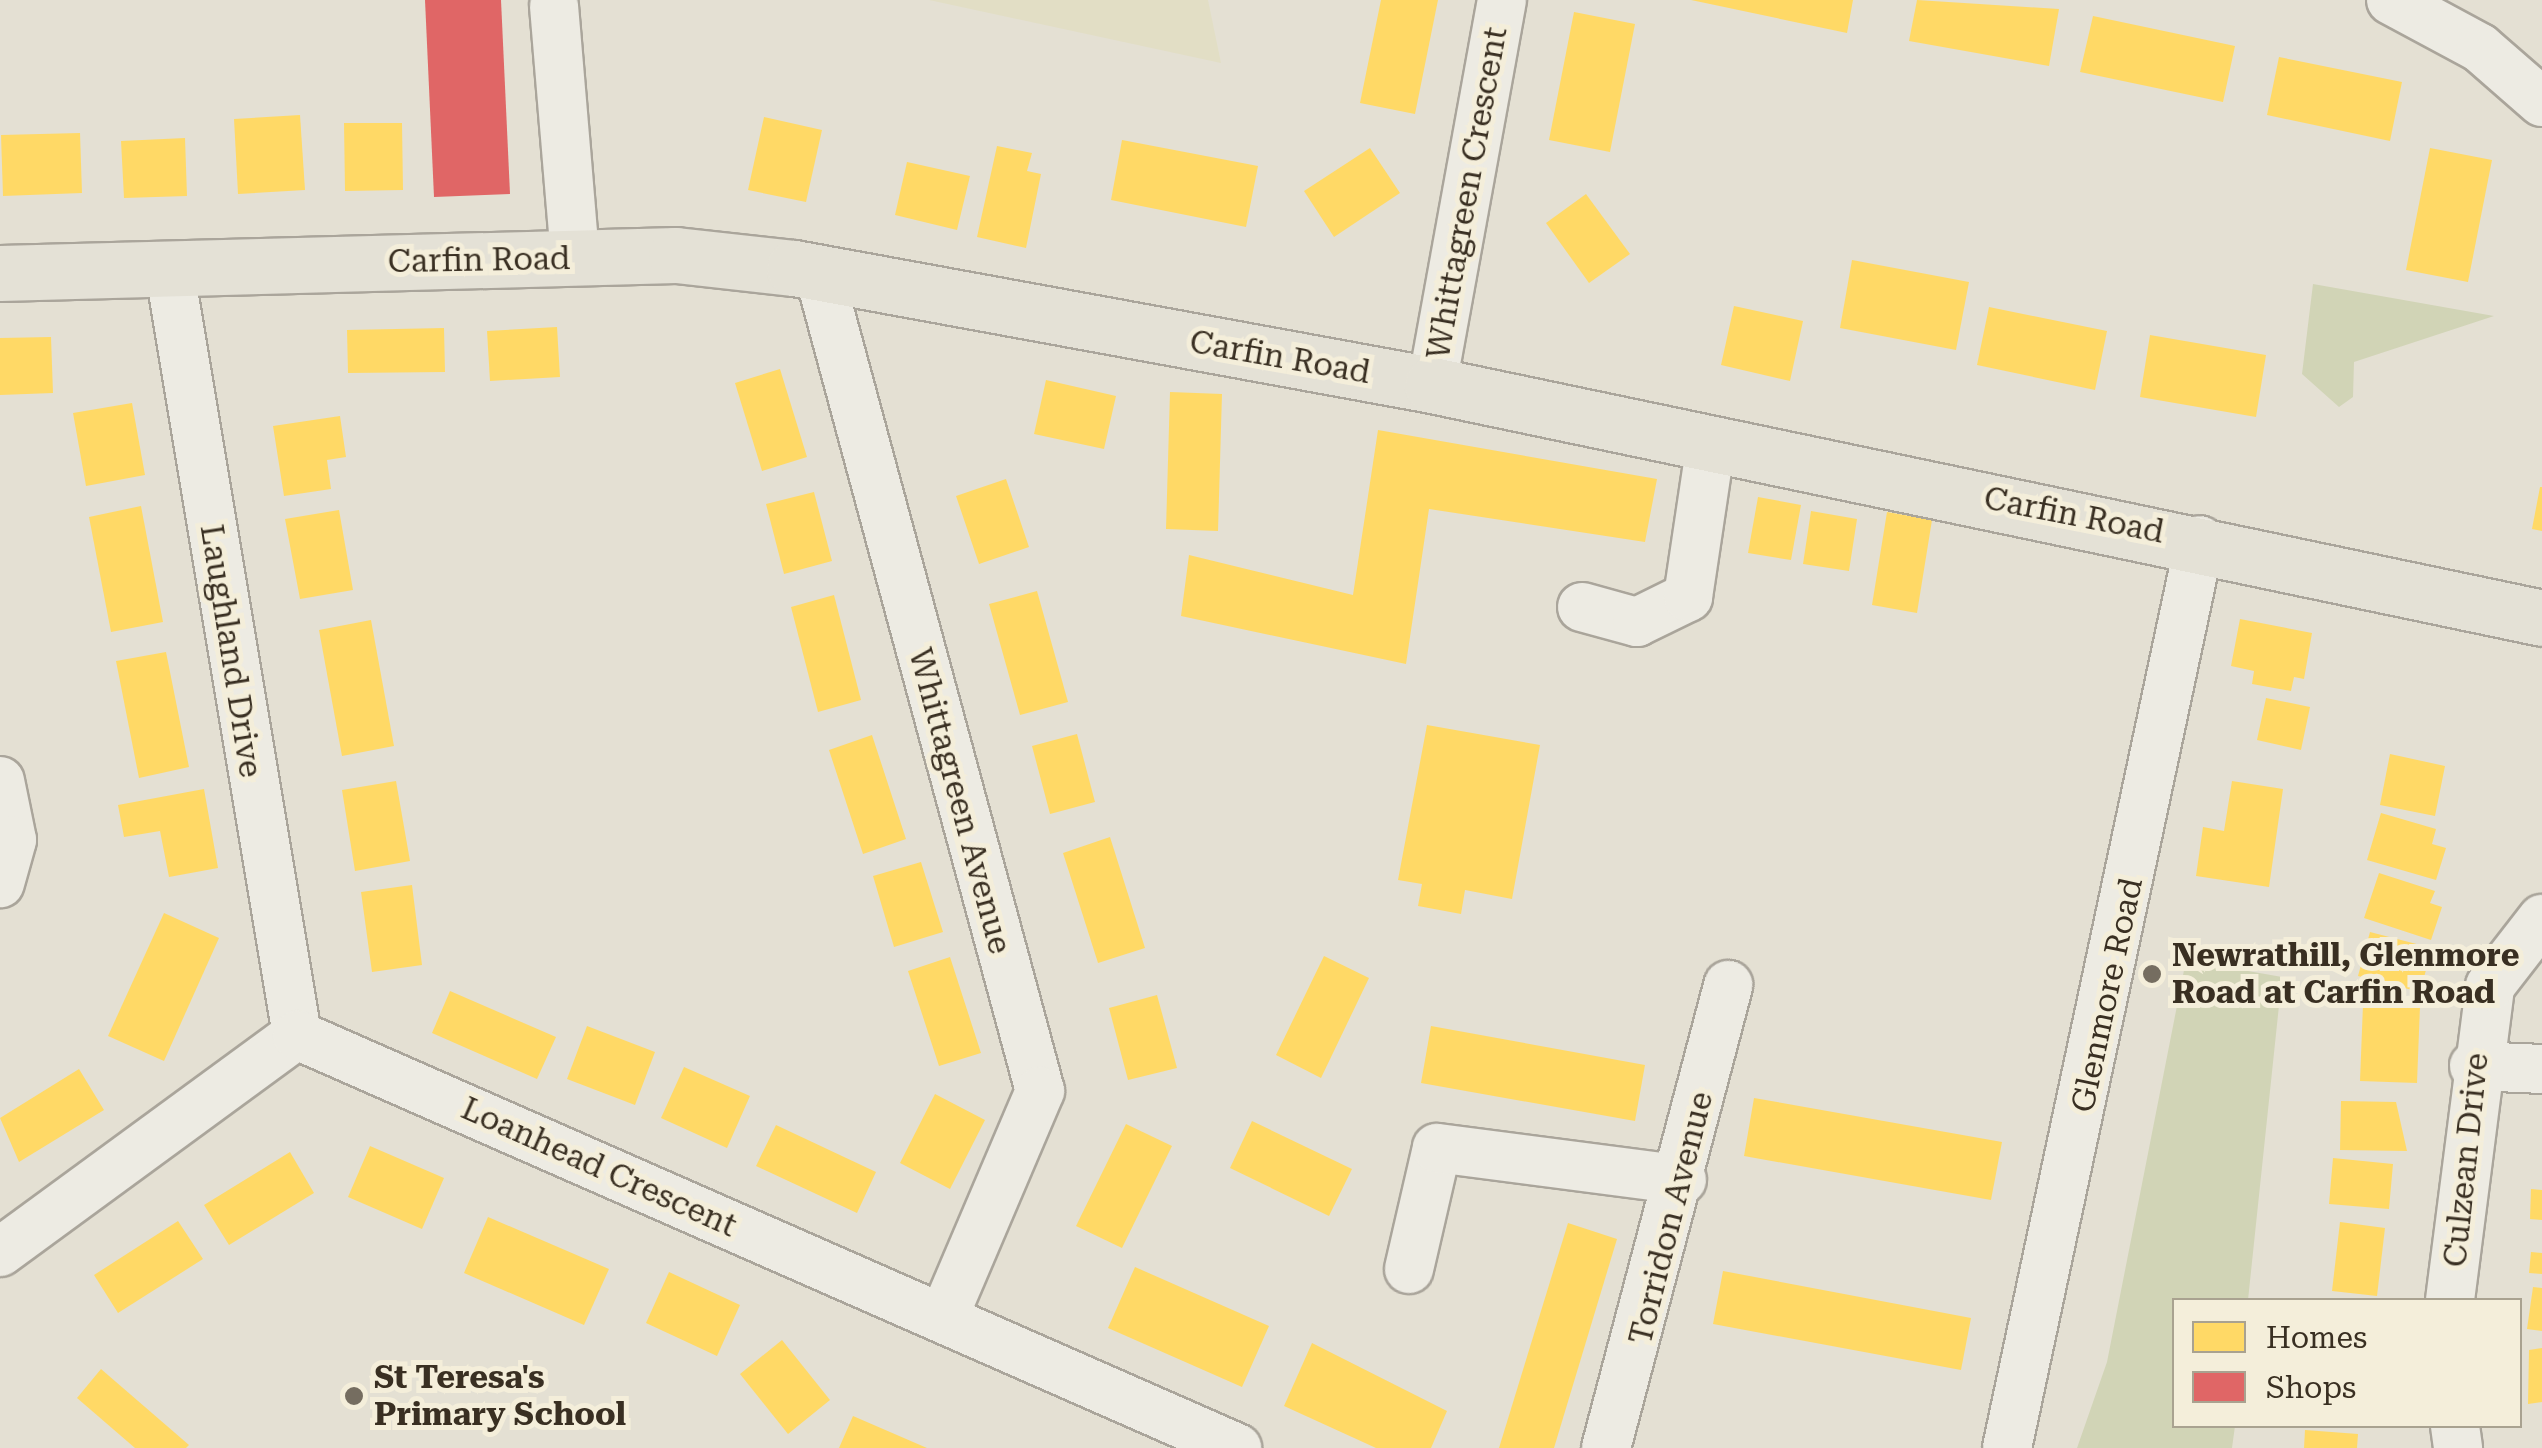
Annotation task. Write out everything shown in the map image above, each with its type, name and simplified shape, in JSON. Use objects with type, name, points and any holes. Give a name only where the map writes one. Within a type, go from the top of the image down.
[{"type":"main road","name":"Carfin Road","points":[[0,274],[676,255],[819,272],[1432,385],[2200,540],[2542,618]]},
{"type":"street","name":"Whittagreen Crescent","points":[[1432,385],[1502,0]]},
{"type":"street","points":[[2391,0],[2480,48],[2542,102]]},
{"type":"street","points":[[554,6],[575,257]]},
{"type":"street","name":"Laughland Drive","points":[[169,267],[296,1034]]},
{"type":"street","name":"Whittagreen Avenue","points":[[819,272],[831,335],[1040,1091],[944,1318]]},
{"type":"street","points":[[1582,607],[1637,622],[1688,597],[1711,443]]},
{"type":"street","name":"Glenmore Road","points":[[2007,1448],[2200,540]]},
{"type":"street","points":[[0,782],[12,840],[0,883]]},
{"type":"street","name":"Culzean Drive","points":[[2450,1298],[2474,1066],[2490,986],[2542,918]]},
{"type":"street","name":"Torridon Avenue","points":[[1606,1448],[1682,1180],[1728,985]]},
{"type":"street","points":[[0,1252],[296,1034]]},
{"type":"street","name":"Loanhead Crescent","points":[[296,1034],[1237,1448]]},
{"type":"street","points":[[2474,1066],[2542,1069]]},
{"type":"street","points":[[1410,1269],[1436,1148],[1682,1180]]},
{"type":"shaded area","points":[[929,0],[1208,0],[1221,63]]},
{"type":"green space","points":[[2313,284],[2494,316],[2354,362],[2353,397],[2339,407],[2302,374]]},
{"type":"green space","points":[[2186,960],[2282,977],[2248,1298],[2172,1298],[2172,1428],[2235,1428],[2232,1448],[2077,1448],[2107,1362]]},
{"type":"building: Homes","points":[[1381,0],[1438,0],[1415,114],[1360,103]]},
{"type":"building: Homes","points":[[1691,0],[1853,0],[1847,33]]},
{"type":"building: Homes","points":[[1917,0],[2059,9],[2049,66],[1909,41]]},
{"type":"building: Homes","points":[[1574,12],[1635,24],[1610,152],[1549,140]]},
{"type":"building: Homes","points":[[2093,16],[2235,46],[2223,102],[2080,72]]},
{"type":"building: Homes","points":[[2279,57],[2402,82],[2390,141],[2267,115]]},
{"type":"building: Homes","points":[[300,115],[305,190],[238,194],[234,119]]},
{"type":"building: Homes","points":[[764,117],[822,130],[806,202],[748,190]]},
{"type":"building: Homes","points":[[344,123],[402,123],[403,190],[345,191]]},
{"type":"building: Homes","points":[[80,133],[82,193],[3,196],[1,135]]},
{"type":"building: Homes","points":[[185,138],[187,196],[124,198],[121,141]]},
{"type":"building: Homes","points":[[1122,140],[1258,166],[1246,227],[1111,200]]},
{"type":"building: Homes","points":[[997,146],[1032,153],[1027,171],[1041,174],[1026,248],[977,237]]},
{"type":"building: Homes","points":[[1370,148],[1400,193],[1334,237],[1304,191]]},
{"type":"building: Homes","points":[[2430,148],[2492,160],[2468,282],[2406,270]]},
{"type":"building: Homes","points":[[907,162],[970,176],[957,230],[895,215]]},
{"type":"building: Homes","points":[[1586,194],[1630,254],[1589,283],[1546,223]]},
{"type":"building: Homes","points":[[1852,260],[1969,282],[1956,350],[1840,328]]},
{"type":"building: Homes","points":[[1734,306],[1803,321],[1790,381],[1721,365]]},
{"type":"building: Homes","points":[[1989,307],[2107,331],[2095,390],[1977,365]]},
{"type":"building: Homes","points":[[557,327],[560,377],[490,381],[487,331]]},
{"type":"building: Homes","points":[[444,328],[445,372],[348,373],[347,330]]},
{"type":"building: Homes","points":[[2150,335],[2266,355],[2256,417],[2140,397]]},
{"type":"building: Homes","points":[[51,337],[53,393],[0,395],[0,338]]},
{"type":"building: Homes","points":[[780,369],[807,457],[762,471],[735,383]]},
{"type":"building: Homes","points":[[1046,380],[1116,396],[1104,449],[1034,434]]},
{"type":"building: Homes","points":[[1170,392],[1222,394],[1218,531],[1166,529]]},
{"type":"building: Homes","points":[[132,403],[145,475],[86,486],[73,413]]},
{"type":"building: Homes","points":[[340,416],[346,457],[327,460],[331,489],[284,496],[273,426]]},
{"type":"building: Homes","points":[[1378,430],[1657,479],[1645,542],[1429,509],[1406,664],[1181,616],[1189,555],[1353,595]]},
{"type":"building: Homes","points":[[1006,479],[1029,547],[979,564],[956,496]]},
{"type":"building: Homes","points":[[2542,487],[2542,531],[2532,529]]},
{"type":"building: Homes","points":[[814,492],[832,561],[784,574],[766,504]]},
{"type":"building: Homes","points":[[1758,497],[1801,505],[1791,560],[1748,553]]},
{"type":"building: Homes","points":[[141,506],[163,622],[111,632],[89,517]]},
{"type":"building: Homes","points":[[339,510],[353,590],[300,599],[285,519]]},
{"type":"building: Homes","points":[[1811,511],[1857,519],[1849,571],[1803,564]]},
{"type":"building: Homes","points":[[1887,512],[1932,520],[1917,613],[1872,605]]},
{"type":"building: Homes","points":[[1037,591],[1068,702],[1020,715],[989,604]]},
{"type":"building: Homes","points":[[834,595],[861,700],[818,712],[791,607]]},
{"type":"building: Homes","points":[[2240,619],[2312,633],[2304,679],[2294,677],[2291,691],[2252,684],[2254,671],[2231,666]]},
{"type":"building: Homes","points":[[371,620],[394,746],[342,756],[319,630]]},
{"type":"building: Homes","points":[[166,652],[189,767],[139,778],[116,661]]},
{"type":"building: Homes","points":[[2266,698],[2310,707],[2301,750],[2257,740]]},
{"type":"building: Homes","points":[[1427,725],[1540,745],[1512,899],[1465,890],[1461,914],[1418,906],[1422,884],[1398,880]]},
{"type":"building: Homes","points":[[1077,734],[1095,802],[1050,814],[1032,746]]},
{"type":"building: Homes","points":[[872,735],[906,839],[863,854],[829,750]]},
{"type":"building: Homes","points":[[2390,754],[2445,766],[2435,816],[2380,805]]},
{"type":"building: Homes","points":[[396,781],[410,861],[355,871],[342,790]]},
{"type":"building: Homes","points":[[2232,781],[2283,789],[2269,887],[2196,876],[2203,827],[2224,831]]},
{"type":"building: Homes","points":[[204,789],[218,868],[169,877],[160,831],[124,837],[118,805]]},
{"type":"building: Homes","points":[[2381,813],[2436,829],[2432,844],[2446,848],[2436,880],[2367,860]]},
{"type":"building: Homes","points":[[1110,837],[1145,948],[1098,963],[1063,853]]},
{"type":"building: Homes","points":[[921,862],[943,932],[894,947],[873,876]]},
{"type":"building: Homes","points":[[2379,873],[2435,891],[2430,903],[2442,907],[2431,940],[2364,918]]},
{"type":"building: Homes","points":[[412,885],[422,965],[372,972],[361,892]]},
{"type":"building: Homes","points":[[164,913],[219,938],[164,1061],[108,1036]]},
{"type":"building: Homes","points":[[2370,932],[2432,948],[2420,992],[2358,976]]},
{"type":"building: Homes","points":[[1324,956],[1369,978],[1321,1078],[1276,1055]]},
{"type":"building: Homes","points":[[950,957],[981,1053],[939,1066],[908,971]]},
{"type":"building: Homes","points":[[450,991],[556,1037],[537,1079],[432,1033]]},
{"type":"building: Homes","points":[[1157,995],[1177,1068],[1128,1080],[1109,1008]]},
{"type":"building: Homes","points":[[2363,1004],[2420,1006],[2417,1083],[2360,1081]]},
{"type":"building: Homes","points":[[587,1026],[655,1052],[635,1105],[567,1079]]},
{"type":"building: Homes","points":[[1431,1026],[1645,1065],[1635,1121],[1421,1083]]},
{"type":"building: Homes","points":[[684,1067],[750,1096],[727,1148],[661,1118]]},
{"type":"building: Homes","points":[[79,1069],[104,1110],[19,1162],[0,1118]]},
{"type":"building: Homes","points":[[935,1094],[985,1120],[950,1189],[900,1163]]},
{"type":"building: Homes","points":[[1754,1098],[2002,1142],[1991,1200],[1744,1156]]},
{"type":"building: Homes","points":[[2341,1101],[2396,1102],[2407,1151],[2340,1150]]},
{"type":"building: Homes","points":[[1252,1121],[1352,1169],[1329,1216],[1230,1168]]},
{"type":"building: Homes","points":[[1126,1124],[1172,1146],[1122,1248],[1076,1226]]},
{"type":"building: Homes","points":[[776,1125],[876,1172],[857,1213],[756,1166]]},
{"type":"building: Homes","points":[[370,1146],[444,1178],[422,1229],[348,1197]]},
{"type":"building: Homes","points":[[290,1152],[314,1193],[229,1245],[204,1205]]},
{"type":"building: Homes","points":[[2333,1158],[2393,1164],[2389,1209],[2329,1204]]},
{"type":"building: Homes","points":[[2531,1189],[2542,1190],[2542,1220],[2530,1219]]},
{"type":"building: Homes","points":[[488,1217],[609,1269],[584,1325],[464,1273]]},
{"type":"building: Homes","points":[[178,1221],[203,1259],[118,1313],[94,1275]]},
{"type":"building: Homes","points":[[2340,1222],[2385,1228],[2377,1296],[2332,1291]]},
{"type":"building: Homes","points":[[1568,1223],[1617,1239],[1554,1448],[1499,1448]]},
{"type":"building: Homes","points":[[2531,1252],[2542,1253],[2542,1274],[2529,1273]]},
{"type":"building: Homes","points":[[1135,1267],[1269,1326],[1242,1387],[1108,1328]]},
{"type":"building: Homes","points":[[1723,1271],[1971,1318],[1961,1370],[1713,1324]]},
{"type":"building: Homes","points":[[669,1272],[740,1305],[717,1356],[646,1323]]},
{"type":"building: Homes","points":[[2533,1287],[2542,1288],[2542,1331],[2527,1329]]},
{"type":"building: Homes","points":[[782,1340],[830,1400],[788,1434],[740,1374]]},
{"type":"building: Homes","points":[[1312,1343],[1447,1411],[1431,1448],[1376,1448],[1284,1406]]},
{"type":"building: Homes","points":[[2542,1348],[2542,1402],[2528,1404],[2529,1350]]},
{"type":"building: Homes","points":[[101,1369],[189,1445],[135,1448],[77,1398]]},
{"type":"building: Homes","points":[[853,1416],[927,1448],[839,1448]]},
{"type":"building: Homes","points":[[2305,1430],[2358,1434],[2357,1448],[2304,1448]]},
{"type":"building: Shops","points":[[425,0],[501,0],[510,194],[434,197]]},
{"type":"place","name":"Newrathill, Glenmore Road at Carfin Road","points":[[2152,974]]},
{"type":"place","name":"St Teresa's Primary School","points":[[354,1396]]}]
